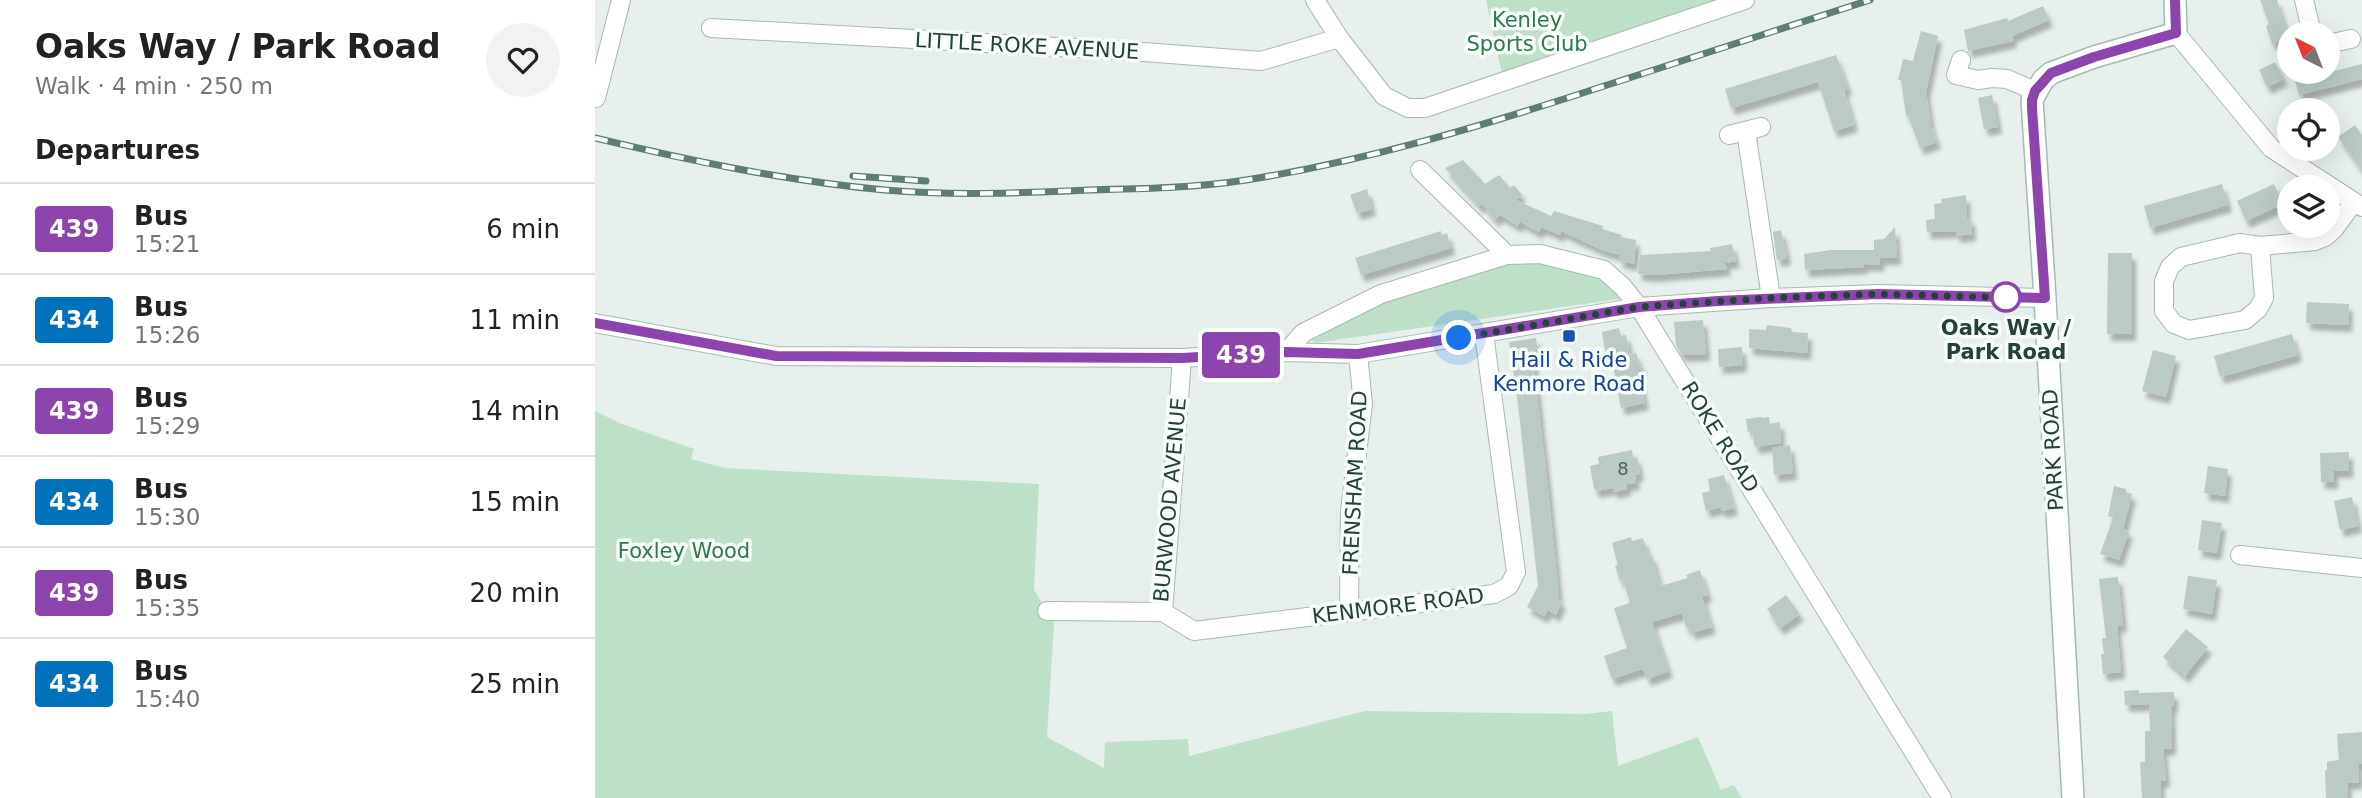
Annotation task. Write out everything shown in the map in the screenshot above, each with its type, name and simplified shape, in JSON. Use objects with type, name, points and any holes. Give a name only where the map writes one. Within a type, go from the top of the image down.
[{"type":"street","points":[[596,98],[621,0]]},
{"type":"street","points":[[1315,0],[1339,37],[1384,96],[1408,108],[1425,108],[1745,0]]},
{"type":"street","points":[[2175,0],[2176,33],[2271,148],[2358,205],[2325,237],[2315,240],[2260,246],[2240,243],[2181,257],[2170,267],[2164,281],[2164,311],[2175,324],[2189,330],[2245,320],[2258,309],[2264,298],[2260,246]]},
{"type":"street","points":[[2304,0],[2309,21]]},
{"type":"street","name":"LITTLE ROKE AVENUE","points":[[711,29],[1131,51],[1261,61],[1339,37]]},
{"type":"street","points":[[1956,76],[1978,80],[2007,79],[2035,91],[2051,73],[2094,57],[2176,33]]},
{"type":"street","points":[[2340,41],[2351,39]]},
{"type":"street","name":"PARK ROAD","points":[[2035,91],[2032,108],[2073,798]]},
{"type":"street","points":[[1745,131],[1771,298]]},
{"type":"street","points":[[1420,170],[1507,255]]},
{"type":"street","name":"ROKE ROAD","points":[[1286,352],[1303,332],[1381,294],[1507,255],[1540,254],[1604,271],[1623,286],[1639,307],[1942,798]]},
{"type":"street","points":[[595,323],[776,356],[1182,358],[1286,352],[1358,354],[1639,307],[1878,294],[2045,298]]},
{"type":"street","name":"KENMORE ROAD","points":[[1163,612],[1194,631],[1494,594],[1510,586],[1516,572],[1484,334]]},
{"type":"street","name":"FRENSHAM ROAD","points":[[1349,612],[1350,511],[1363,404],[1358,354]]},
{"type":"street","name":"BURWOOD AVENUE","points":[[1047,611],[1163,612],[1182,358]]},
{"type":"street","points":[[2240,555],[2362,568]]},
{"type":"green space","name":"Kenley Sports Club","points":[[1486,0],[1716,0],[1502,74]]},
{"type":"green space","points":[[1507,255],[1604,270],[1632,297],[1315,343],[1303,333]]},
{"type":"green space","name":"Foxley Wood","points":[[595,411],[622,424],[694,449],[691,459],[725,468],[1039,484],[1034,589],[1054,624],[1047,737],[1104,768],[1105,742],[1188,739],[1189,756],[1365,711],[1585,714],[1612,711],[1618,766],[1698,737],[1721,790],[1734,785],[1742,798],[595,798]]},
{"type":"building","points":[[2260,0],[2277,0],[2283,21],[2277,21],[2277,42],[2272,44],[2266,26],[2269,24]]},
{"type":"building","points":[[2043,6],[2049,20],[2012,36],[2013,41],[1968,51],[1964,30],[2007,18],[2008,21]]},
{"type":"building","points":[[1921,31],[1938,36],[1926,92],[1931,125],[1937,142],[1920,148],[1906,116],[1901,80],[1898,80],[1903,59],[1913,61]]},
{"type":"building","points":[[1836,55],[1848,88],[1844,90],[1854,125],[1834,131],[1818,82],[1731,108],[1725,89]]},
{"type":"building","points":[[2275,62],[2277,82],[2267,87],[2259,70]]},
{"type":"building","points":[[2362,64],[2362,79],[2299,95],[2296,84],[2340,84],[2340,70]]},
{"type":"building","points":[[1992,95],[1998,127],[1984,129],[1978,98]]},
{"type":"building","points":[[2355,125],[2362,135],[2362,171],[2340,140],[2340,136]]},
{"type":"building","points":[[1463,160],[1485,184],[1499,175],[1510,188],[1514,185],[1522,195],[1516,200],[1551,216],[1554,211],[1603,226],[1602,229],[1636,240],[1634,264],[1619,261],[1620,255],[1602,250],[1561,231],[1560,235],[1541,227],[1539,232],[1520,222],[1518,226],[1500,215],[1495,220],[1445,168]]},
{"type":"building","points":[[2222,184],[2228,205],[2150,228],[2144,206]]},
{"type":"building","points":[[2274,184],[2277,191],[2277,207],[2246,221],[2237,201]]},
{"type":"building","points":[[1367,189],[1372,209],[1357,213],[1350,195]]},
{"type":"building","points":[[1966,195],[1967,219],[1971,218],[1972,234],[1956,236],[1956,231],[1927,232],[1926,220],[1935,219],[1934,204],[1942,203],[1941,199]]},
{"type":"building","points":[[1895,227],[1897,258],[1880,258],[1880,265],[1805,270],[1804,254],[1831,250],[1874,250],[1874,240],[1884,239]]},
{"type":"building","points":[[1781,230],[1787,258],[1777,260],[1773,232]]},
{"type":"building","points":[[1441,231],[1442,235],[1447,233],[1451,248],[1361,275],[1355,258]]},
{"type":"building","points":[[1732,244],[1736,261],[1725,263],[1727,269],[1638,274],[1640,255],[1711,251],[1710,248]]},
{"type":"building","points":[[2108,253],[2132,253],[2132,334],[2107,334]]},
{"type":"building","points":[[2307,302],[2349,304],[2348,325],[2306,323]]},
{"type":"building","points":[[1703,320],[1706,354],[1682,355],[1676,345],[1674,322]]},
{"type":"building","points":[[1767,325],[1808,333],[1807,353],[1749,348],[1749,329],[1766,330]]},
{"type":"building","points":[[1619,328],[1621,336],[1626,335],[1630,354],[1636,353],[1645,403],[1621,408],[1610,350],[1605,351],[1602,332]]},
{"type":"building","points":[[2292,334],[2298,355],[2220,377],[2214,356]]},
{"type":"building","points":[[1536,338],[1538,351],[1533,352],[1559,596],[1557,599],[1562,601],[1556,615],[1548,610],[1544,616],[1527,607],[1538,586],[1509,342]]},
{"type":"building","points":[[1742,347],[1743,365],[1719,367],[1718,349]]},
{"type":"building","points":[[2153,350],[2176,356],[2166,397],[2142,391]]},
{"type":"building","points":[[1769,417],[1770,424],[1780,422],[1781,443],[1755,447],[1746,419]]},
{"type":"building","points":[[1790,445],[1793,473],[1774,475],[1772,448]]},
{"type":"building","points":[[1632,450],[1633,458],[1637,457],[1640,474],[1635,475],[1636,483],[1627,484],[1627,489],[1614,492],[1613,488],[1596,491],[1590,466],[1599,464],[1598,457]]},
{"type":"building","points":[[2349,452],[2349,471],[2334,471],[2334,482],[2321,482],[2320,453]]},
{"type":"building","points":[[2208,466],[2228,469],[2225,496],[2204,493]]},
{"type":"building","points":[[1724,475],[1734,508],[1722,511],[1721,507],[1706,511],[1702,493],[1710,491],[1708,479]]},
{"type":"building","points":[[2114,486],[2126,489],[2126,492],[2132,494],[2123,529],[2129,531],[2119,560],[2100,554],[2113,518],[2108,516]]},
{"type":"building","points":[[2352,497],[2358,526],[2340,530],[2334,501]]},
{"type":"building","points":[[2202,520],[2222,523],[2217,553],[2198,550]]},
{"type":"building","points":[[1631,537],[1632,541],[1643,538],[1649,556],[1652,555],[1660,586],[1688,578],[1686,575],[1700,570],[1708,595],[1702,597],[1712,627],[1691,633],[1690,627],[1686,628],[1682,613],[1652,622],[1669,671],[1647,679],[1643,669],[1612,679],[1604,656],[1627,648],[1614,608],[1630,603],[1623,580],[1620,581],[1615,566],[1618,565],[1612,543]]},
{"type":"building","points":[[2188,576],[2217,580],[2212,614],[2183,609]]},
{"type":"building","points":[[2118,577],[2123,625],[2117,626],[2121,672],[2103,674],[2102,638],[2106,638],[2099,579]]},
{"type":"building","points":[[1786,595],[1800,614],[1780,628],[1767,609]]},
{"type":"building","points":[[2186,629],[2208,647],[2185,676],[2163,657]]},
{"type":"building","points":[[2139,690],[2139,693],[2174,692],[2174,706],[2171,706],[2172,748],[2163,749],[2166,780],[2160,781],[2161,798],[2142,798],[2140,762],[2145,762],[2145,731],[2150,731],[2149,704],[2125,705],[2124,691]]},
{"type":"building","points":[[2362,732],[2359,782],[2347,783],[2348,798],[2326,798],[2327,762],[2339,760],[2337,734]]},
{"type":"railway","points":[[595,138],[775,176],[911,192],[1013,193],[1167,188],[1226,183],[1336,163],[1470,128],[1870,0]]},
{"type":"railway","points":[[853,176],[926,181]]},
{"type":"bus line","name":"439","points":[[595,323],[776,356],[1182,358],[1286,352],[1358,354],[1639,307],[1718,301],[1878,294],[2045,298],[2032,108],[2035,91],[2051,73],[2094,57],[2176,33],[2175,0]]},
{"type":"place","name":"Oaks Way / Park Road","points":[[2006,297]]},
{"type":"place","name":"Hail & Ride Kenmore Road","points":[[1569,336]]},
{"type":"route","points":[[1459,338],[1639,307],[1878,294],[2017,298],[2006,297]]}]
